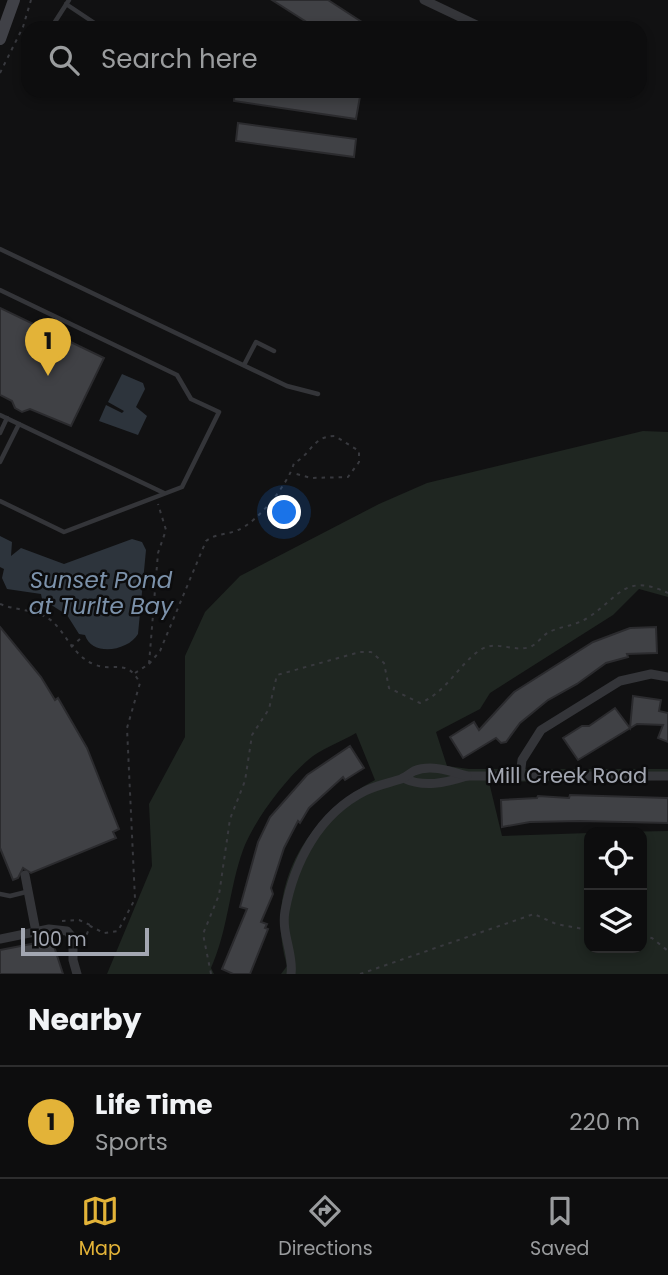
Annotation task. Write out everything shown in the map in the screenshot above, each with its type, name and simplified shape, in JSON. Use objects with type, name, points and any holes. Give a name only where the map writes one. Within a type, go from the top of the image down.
[{"type":"main road","points":[[0,39],[15,0]]},
{"type":"street","points":[[424,0],[468,21]]},
{"type":"street","points":[[520,776],[522,760],[541,730],[620,681],[651,674],[668,677]]},
{"type":"street","name":"Mill Creek Road","points":[[293,974],[284,923],[296,873],[317,830],[345,803],[365,791],[422,768],[444,769],[467,776],[668,776]]},
{"type":"street","name":"Mill Creek Road","points":[[402,778],[413,783],[442,784],[467,776]]},
{"type":"street","points":[[25,875],[29,885],[26,892],[36,932]]},
{"type":"street","points":[[0,939],[62,929],[71,934],[77,974]]},
{"type":"lane","points":[[56,21],[68,2],[93,21]]},
{"type":"lane","points":[[0,249],[287,386],[318,394]]},
{"type":"lane","points":[[0,290],[177,375],[191,399],[219,412],[182,487],[65,533],[0,501]]},
{"type":"lane","points":[[244,365],[256,342],[274,351]]},
{"type":"lane","points":[[0,415],[164,494]]},
{"type":"lane","points":[[0,433],[7,418]]},
{"type":"lane","points":[[0,462],[19,424]]},
{"type":"lane","points":[[0,894],[10,896],[26,892]]},
{"type":"path","points":[[25,21],[31,0]]},
{"type":"path","points":[[0,74],[21,31]]},
{"type":"path","points":[[135,673],[149,664],[160,651],[203,545],[211,537],[242,528],[275,498],[293,473],[295,463],[301,460],[313,443],[335,436],[359,451],[359,462],[348,477],[311,478],[293,473]]},
{"type":"path","points":[[149,664],[158,553],[166,530],[156,497]]},
{"type":"path","points":[[211,974],[203,934],[219,895],[230,819],[245,781],[252,734],[269,709],[278,675],[360,652],[371,652],[384,663],[389,688],[420,703],[453,680],[475,654],[490,645],[526,648],[535,645],[548,633],[590,616],[615,594],[630,586],[647,585],[668,593]]},
{"type":"path","points":[[34,612],[38,600]]},
{"type":"path","points":[[0,604],[34,612],[51,621],[70,647],[83,659],[98,666],[125,667],[135,673],[140,684],[139,695],[127,728],[135,899],[118,930],[104,933],[79,920],[61,921]]},
{"type":"path","points":[[70,647],[80,639]]},
{"type":"path","points":[[360,974],[534,914],[556,924],[584,929]]},
{"type":"path","points":[[82,953],[90,926]]},
{"type":"path","points":[[647,937],[668,951]]},
{"type":"shaded area","points":[[643,431],[668,432],[668,597],[639,589],[613,615],[490,693],[480,709],[436,732],[447,766],[469,769],[668,769],[668,780],[489,782],[502,836],[584,833],[584,953],[647,953],[647,831],[668,831],[668,974],[281,974],[287,966],[281,937],[281,909],[286,882],[296,857],[310,834],[328,814],[350,795],[375,780],[356,733],[303,764],[283,786],[255,825],[238,865],[221,939],[211,968],[214,974],[107,974],[152,866],[149,804],[185,737],[185,656],[205,612],[240,576],[379,504],[427,483]]},
{"type":"water","points":[[122,374],[143,383],[145,389],[136,407],[147,416],[138,435],[99,421],[106,405],[122,413],[124,411],[108,402]]},
{"type":"water","name":"Sunset Pond at Turlte Bay","points":[[0,536],[12,542],[11,556],[21,548],[64,564],[132,539],[142,542],[146,550],[138,634],[119,648],[95,647],[85,635],[79,634],[67,615],[42,599],[41,594],[7,589],[2,578],[4,569],[0,567]]},
{"type":"building","points":[[272,0],[328,0],[360,21],[305,21]]},
{"type":"building","points":[[234,98],[360,98],[356,119],[234,101]]},
{"type":"building","points":[[238,123],[356,139],[354,157],[236,141]]},
{"type":"building","points":[[0,308],[104,358],[71,426],[30,409],[22,412],[15,408],[12,401],[0,395]]},
{"type":"building","points":[[0,627],[41,677],[55,700],[58,698],[87,748],[119,829],[113,832],[116,838],[31,873],[23,868],[18,878],[13,880],[0,848]]},
{"type":"building","points":[[656,627],[657,653],[627,654],[628,657],[606,663],[577,684],[548,700],[520,723],[506,742],[501,743],[496,738],[463,758],[450,737],[474,722],[479,730],[514,692],[593,642],[630,628]]},
{"type":"building","points":[[633,696],[661,700],[659,711],[668,713],[668,742],[658,738],[663,725],[637,724],[578,760],[563,738],[582,726],[589,726],[615,708],[630,728]]},
{"type":"building","points":[[350,746],[364,768],[345,780],[343,777],[309,808],[300,823],[298,821],[284,848],[271,888],[273,894],[261,922],[267,924],[265,928],[268,929],[250,974],[233,974],[222,969],[247,909],[240,907],[258,842],[270,817],[307,775]]},
{"type":"building","points":[[570,795],[668,798],[668,823],[530,822],[502,827],[501,800],[538,796],[569,798]]},
{"type":"building","points":[[52,940],[63,974],[0,974],[0,950]]},
{"type":"place","name":"Life Time","points":[[48,376]]}]
